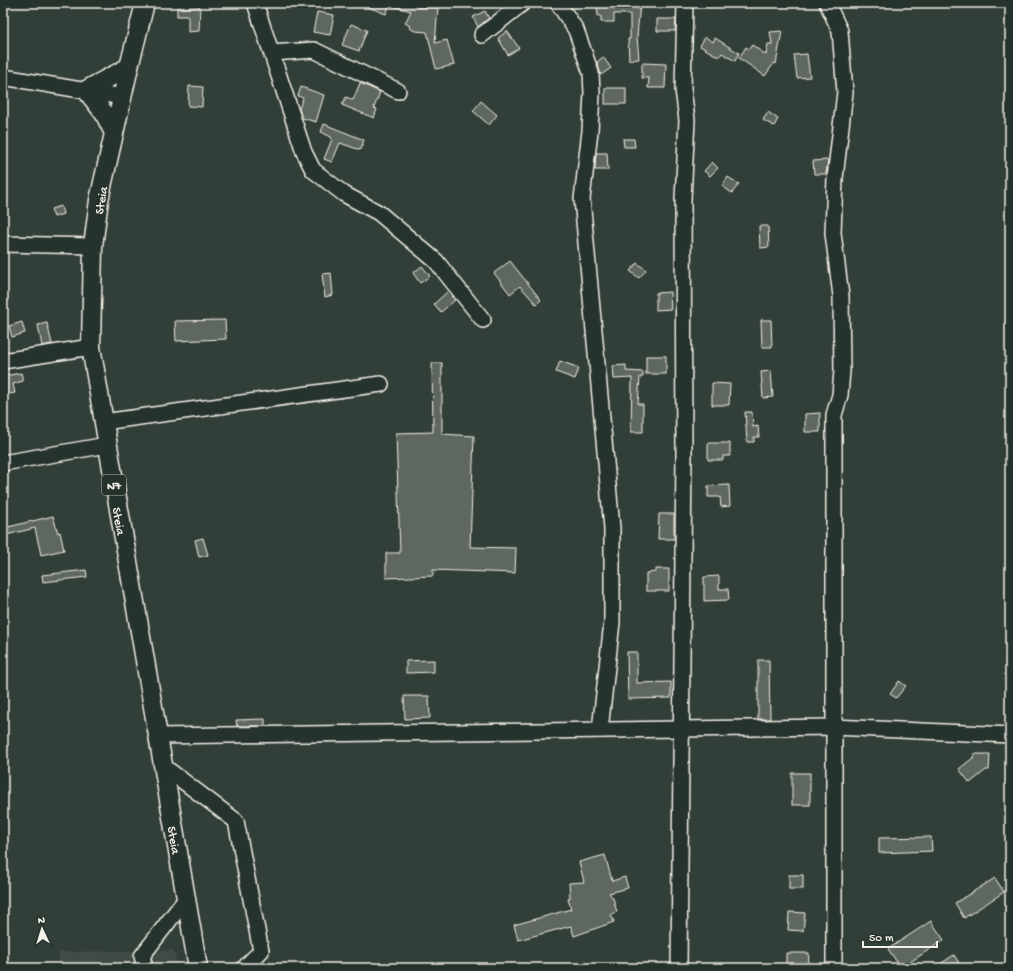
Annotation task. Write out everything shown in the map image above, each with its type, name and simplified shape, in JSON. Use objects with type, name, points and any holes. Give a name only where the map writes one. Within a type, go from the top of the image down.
[{"type":"main road","name":"Steia","points":[[145,3],[99,200],[92,246],[91,347],[185,900],[198,968]]},
{"type":"main road","points":[[114,133],[104,113],[86,90],[129,67]]},
{"type":"street","points":[[255,3],[304,152],[313,170],[344,194],[379,213],[410,237],[436,261],[483,320]]},
{"type":"street","points":[[482,34],[523,3]]},
{"type":"street","points":[[558,3],[576,30],[591,73],[592,93],[590,131],[582,199],[612,528],[612,622],[600,730]]},
{"type":"street","points":[[680,968],[684,454],[683,199],[687,120],[683,89],[685,3]]},
{"type":"street","points":[[827,3],[840,31],[845,92],[835,178],[833,233],[841,296],[842,371],[840,395],[834,415],[834,968]]},
{"type":"street","points":[[272,53],[314,50],[398,91]]},
{"type":"street","points":[[6,81],[86,90],[123,97]]},
{"type":"street","points":[[3,244],[92,246]]},
{"type":"street","points":[[3,361],[91,347]]},
{"type":"street","points":[[103,422],[381,384]]},
{"type":"street","points":[[3,463],[107,444]]},
{"type":"street","points":[[157,736],[833,727],[1010,735]]},
{"type":"street","points":[[163,766],[236,821],[261,951],[244,968]]},
{"type":"street","points":[[144,968],[142,956],[185,900]]},
{"type":"shaded area","points":[[174,950],[178,968],[60,968],[58,952]]},
{"type":"building","points":[[358,3],[390,3],[386,14]]},
{"type":"building","points":[[391,3],[418,3],[417,7],[438,8],[435,43],[447,40],[454,65],[436,69],[427,32],[415,31],[409,28],[410,26],[405,23],[411,11],[391,6]]},
{"type":"building","points":[[597,3],[640,3],[637,37],[639,59],[629,60],[628,39],[630,39],[630,14],[614,14],[614,22],[601,22],[601,16],[598,16]]},
{"type":"building","points":[[200,7],[199,31],[188,32],[188,16],[177,16],[177,8]]},
{"type":"building","points":[[485,11],[489,18],[478,27],[473,17]]},
{"type":"building","points":[[317,12],[334,15],[330,35],[313,32]]},
{"type":"building","points":[[657,19],[676,19],[675,31],[657,31]]},
{"type":"building","points":[[351,24],[367,30],[359,51],[342,45]]},
{"type":"building","points":[[507,31],[519,48],[508,55],[498,38]]},
{"type":"building","points":[[782,31],[776,64],[774,63],[765,76],[739,58],[746,47],[749,49],[752,45],[766,55],[768,44],[772,44],[770,32]]},
{"type":"building","points":[[705,37],[713,42],[715,38],[739,53],[735,61],[722,53],[719,57],[700,46]]},
{"type":"building","points":[[807,54],[810,77],[797,78],[794,55]]},
{"type":"building","points":[[603,57],[611,68],[601,75],[597,62]]},
{"type":"building","points":[[642,63],[666,64],[665,88],[648,88],[649,78],[642,78]]},
{"type":"building","points":[[360,83],[380,92],[374,108],[377,109],[374,118],[342,105],[346,97],[353,100]]},
{"type":"building","points":[[189,86],[203,87],[202,107],[188,106]]},
{"type":"building","points":[[301,87],[324,95],[316,122],[302,118],[299,109],[303,98],[298,96]]},
{"type":"building","points":[[605,88],[626,88],[626,104],[605,104]]},
{"type":"building","points":[[481,101],[497,115],[489,125],[473,111]]},
{"type":"building","points":[[768,112],[778,119],[774,126],[763,120]]},
{"type":"building","points":[[324,124],[364,140],[360,150],[340,143],[332,162],[324,159],[332,139],[321,132]]},
{"type":"building","points":[[623,139],[634,139],[635,147],[624,147]]},
{"type":"building","points":[[596,153],[607,153],[608,170],[595,170]]},
{"type":"building","points":[[828,160],[826,174],[814,174],[813,161]]},
{"type":"building","points":[[712,162],[718,168],[710,176],[704,171]]},
{"type":"building","points":[[728,177],[739,184],[732,193],[722,186]]},
{"type":"building","points":[[61,206],[63,214],[54,217],[51,209]]},
{"type":"building","points":[[759,226],[768,226],[769,247],[760,248]]},
{"type":"building","points":[[510,261],[541,300],[536,304],[520,286],[510,294],[494,273]]},
{"type":"building","points":[[637,263],[646,270],[639,278],[630,271]]},
{"type":"building","points":[[422,266],[430,276],[420,283],[413,273]]},
{"type":"building","points":[[331,273],[333,295],[325,297],[322,274]]},
{"type":"building","points":[[447,292],[455,300],[441,312],[434,304]]},
{"type":"building","points":[[670,292],[671,309],[656,310],[656,293]]},
{"type":"building","points":[[225,320],[226,339],[176,341],[175,321]]},
{"type":"building","points":[[761,320],[771,320],[772,347],[762,347]]},
{"type":"building","points":[[22,322],[25,333],[12,337],[9,326]]},
{"type":"building","points":[[47,323],[52,344],[42,346],[38,325]]},
{"type":"building","points":[[646,356],[666,356],[666,374],[646,374]]},
{"type":"building","points":[[560,361],[579,368],[575,379],[556,372]]},
{"type":"building","points":[[432,363],[442,363],[442,434],[474,436],[470,547],[516,548],[515,573],[433,570],[433,576],[386,578],[386,553],[400,553],[396,433],[433,432]]},
{"type":"building","points":[[626,365],[626,371],[643,372],[643,377],[640,377],[638,404],[643,404],[643,432],[631,432],[632,378],[614,379],[613,366]]},
{"type":"building","points":[[771,371],[773,397],[763,398],[761,372]]},
{"type":"building","points":[[21,373],[23,381],[13,384],[15,393],[3,395],[3,376]]},
{"type":"building","points":[[712,383],[730,384],[729,405],[712,405]]},
{"type":"building","points":[[745,412],[752,412],[753,427],[758,426],[759,437],[754,437],[754,442],[747,442]]},
{"type":"building","points":[[820,413],[820,432],[805,432],[805,414]]},
{"type":"building","points":[[708,443],[730,443],[730,456],[723,456],[723,460],[708,460]]},
{"type":"building","points":[[729,485],[730,506],[721,507],[720,497],[708,497],[708,486]]},
{"type":"building","points":[[659,514],[674,514],[674,539],[658,539]]},
{"type":"building","points":[[53,516],[58,533],[60,532],[64,550],[41,555],[35,528],[6,535],[4,528]]},
{"type":"building","points":[[203,538],[208,555],[199,557],[195,540]]},
{"type":"building","points":[[656,569],[669,569],[669,591],[646,591],[646,573],[656,572]]},
{"type":"building","points":[[86,570],[87,577],[43,582],[42,575]]},
{"type":"building","points":[[719,576],[719,589],[728,589],[729,600],[704,601],[704,577]]},
{"type":"building","points":[[627,652],[637,652],[637,683],[671,682],[671,698],[628,699]]},
{"type":"building","points":[[434,660],[434,672],[406,673],[406,661]]},
{"type":"building","points":[[758,660],[769,660],[770,719],[758,719]]},
{"type":"building","points":[[899,681],[906,686],[896,698],[890,694]]},
{"type":"building","points":[[404,696],[429,696],[430,718],[405,719]]},
{"type":"building","points":[[265,719],[265,726],[237,726],[236,720]]},
{"type":"building","points":[[974,754],[990,754],[989,770],[986,770],[970,783],[959,769],[974,757]]},
{"type":"building","points":[[792,773],[810,773],[810,805],[792,805]]},
{"type":"building","points":[[931,837],[932,851],[879,853],[879,838]]},
{"type":"building","points":[[605,855],[612,881],[625,877],[628,888],[609,893],[613,898],[617,912],[611,914],[614,922],[574,936],[571,926],[518,940],[514,925],[571,909],[568,899],[570,898],[569,883],[584,882],[579,862]]},
{"type":"building","points":[[789,875],[803,875],[803,889],[789,889]]},
{"type":"building","points":[[995,878],[1004,892],[964,918],[955,903]]},
{"type":"building","points":[[789,912],[805,913],[803,931],[788,930]]},
{"type":"building","points":[[931,921],[944,940],[901,968],[888,949]]},
{"type":"building","points":[[786,953],[809,953],[808,968],[786,968]]},
{"type":"building","points":[[954,955],[962,968],[934,968]]}]
